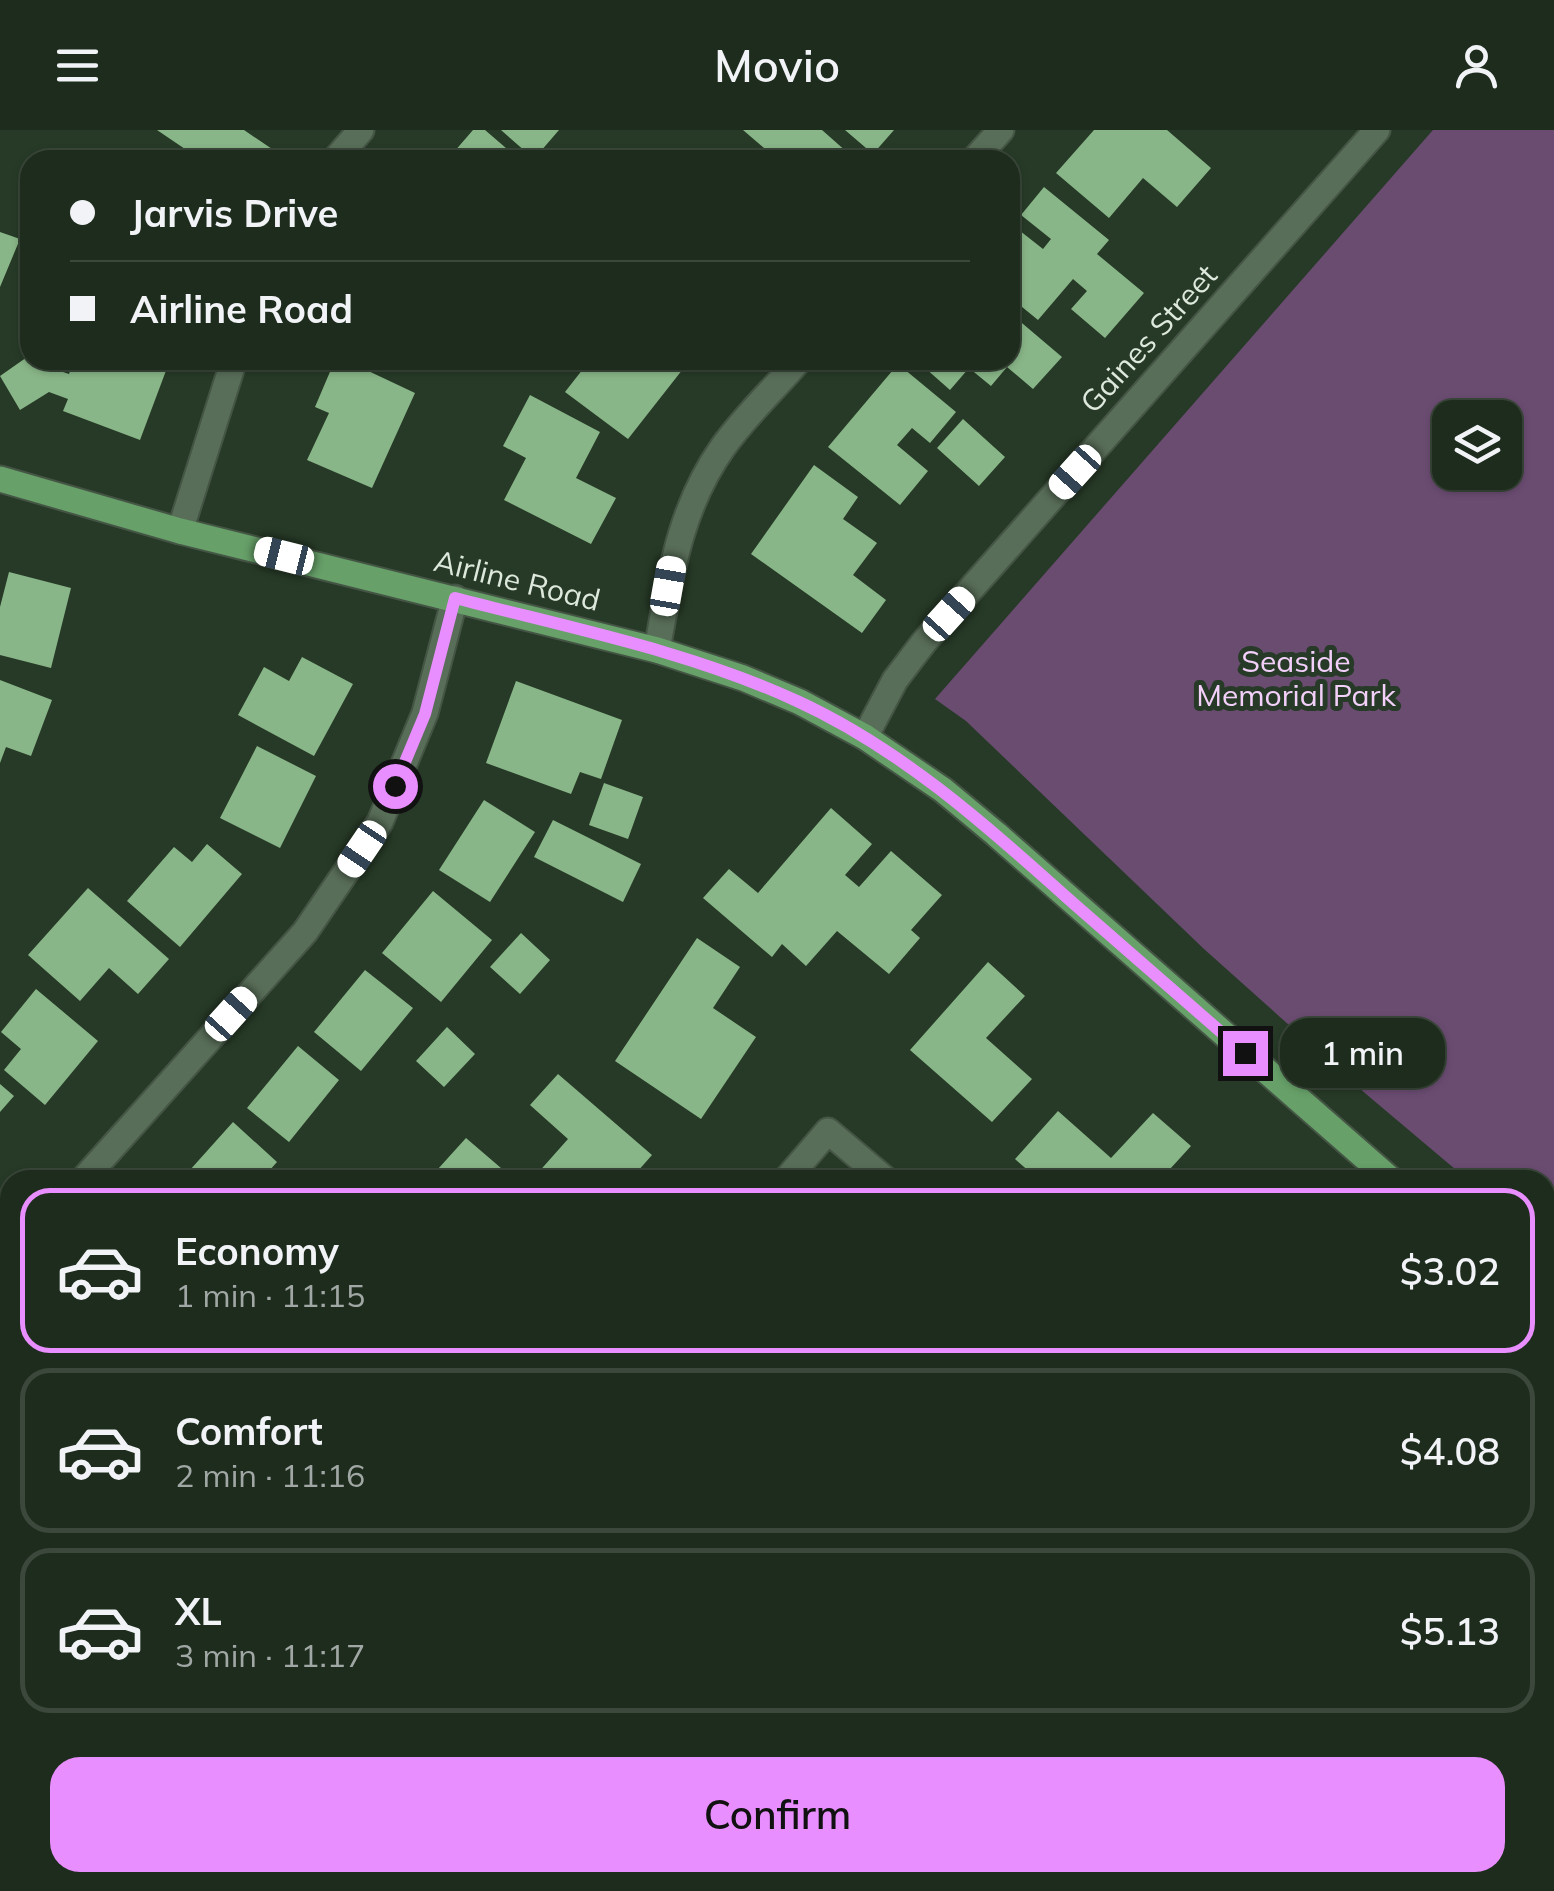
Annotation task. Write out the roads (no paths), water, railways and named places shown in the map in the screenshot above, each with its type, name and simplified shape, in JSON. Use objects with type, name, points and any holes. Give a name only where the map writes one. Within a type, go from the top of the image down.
[{"type":"main road","name":"Airline Road","points":[[0,479],[180,531],[657,650],[744,678],[800,702],[865,737],[942,790],[1380,1170]]},
{"type":"street","points":[[344,150],[361,130]]},
{"type":"street","points":[[983,150],[1000,130]]},
{"type":"street","name":"Gaines Street","points":[[865,737],[895,680],[924,642],[1377,130]]},
{"type":"street","points":[[180,531],[231,370]]},
{"type":"street","points":[[657,650],[674,554],[693,500],[723,448],[790,370]]},
{"type":"street","points":[[92,1170],[305,932],[380,822],[425,714],[455,598]]},
{"type":"street","points":[[795,1170],[828,1131],[874,1170]]},
{"type":"park label","name":"Seaside Memorial Park","points":[[1296,679]]}]
